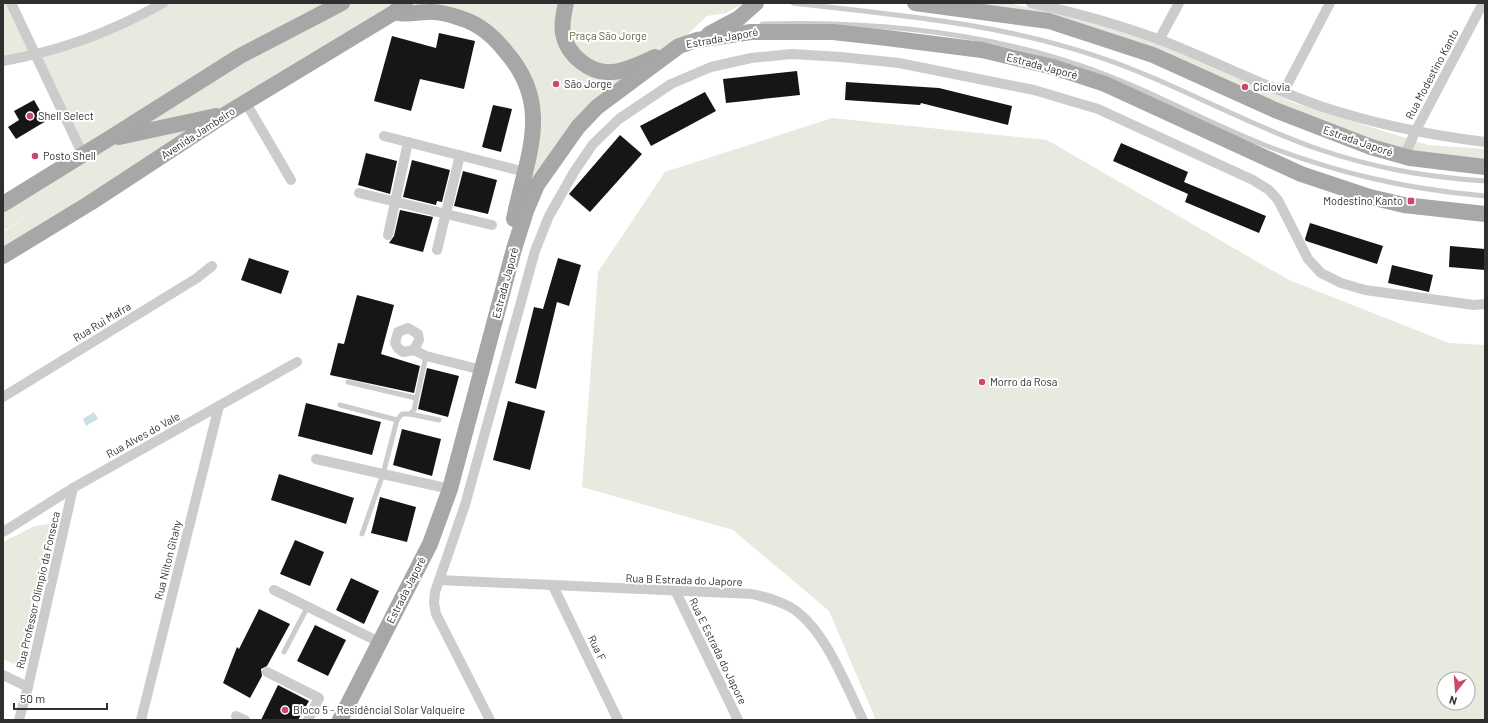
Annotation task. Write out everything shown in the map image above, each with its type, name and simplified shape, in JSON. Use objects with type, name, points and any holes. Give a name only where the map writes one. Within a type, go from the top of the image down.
[{"type":"main road","points":[[3,204],[240,56],[342,3]]},
{"type":"main road","points":[[566,3],[563,14],[563,33],[568,46],[577,58],[589,68],[600,72],[619,70],[679,46]]},
{"type":"main road","points":[[697,40],[739,18],[756,3]]},
{"type":"main road","name":"Estrada Japoré","points":[[915,3],[1042,20],[1089,33],[1153,55],[1306,123],[1371,147],[1404,157],[1458,165],[1485,167]]},
{"type":"main road","points":[[400,7],[403,14],[439,12],[466,20],[489,34],[512,59],[523,76],[530,93],[534,116],[533,137],[524,172],[514,223],[514,249]]},
{"type":"main road","name":"Avenida Jambeiro","points":[[3,256],[90,203],[226,114],[400,7]]},
{"type":"main road","name":"Estrada Japoré","points":[[340,720],[430,544],[450,489],[514,249],[526,210],[537,186],[578,127],[597,108],[618,90],[679,46],[697,40],[751,32],[833,32],[982,50],[1053,67],[1105,84],[1308,177],[1370,197],[1404,205],[1485,214]]},
{"type":"main road","points":[[110,138],[226,114]]},
{"type":"street","points":[[11,3],[37,55],[82,155]]},
{"type":"street","points":[[3,61],[37,55],[76,44],[147,7],[163,3]]},
{"type":"street","points":[[1159,40],[1179,3]]},
{"type":"street","points":[[1284,91],[1330,3]]},
{"type":"street","name":"Rua Modestino Kanto","points":[[1404,157],[1415,132],[1483,3]]},
{"type":"street","name":"Estrada Japoré","points":[[1037,4],[1092,18],[1159,40],[1319,106],[1373,122],[1415,132],[1485,142]]},
{"type":"street","points":[[490,720],[436,614],[434,603],[439,580],[465,505],[535,250],[549,216],[593,144],[618,119],[671,84],[710,67],[751,58],[792,54],[899,63],[1034,90],[1091,107],[1253,180],[1269,190],[1285,212],[1308,259],[1321,273],[1341,283],[1365,290],[1474,305],[1485,304]]},
{"type":"street","points":[[246,103],[291,180]]},
{"type":"street","points":[[384,136],[524,172]]},
{"type":"street","points":[[388,235],[408,142]]},
{"type":"street","points":[[437,250],[460,155]]},
{"type":"street","points":[[359,193],[492,225]]},
{"type":"street","name":"Rua Rui Mafra","points":[[3,397],[197,278],[212,266]]},
{"type":"street","points":[[414,350],[426,356],[482,370]]},
{"type":"street","name":"Rua Alves do Vale","points":[[3,531],[73,488],[297,362]]},
{"type":"street","name":"Rua Nilton Gitahy","points":[[141,720],[219,406]]},
{"type":"street","points":[[316,458],[450,489]]},
{"type":"street","name":"Rua Professor Olimpio da Fonseca","points":[[19,720],[28,687],[73,488]]},
{"type":"street","name":"Rua B Estrada do Japore","points":[[439,580],[676,592],[752,594],[770,598],[790,607],[814,627],[863,720]]},
{"type":"street","name":"Rua F","points":[[553,586],[618,720]]},
{"type":"street","points":[[274,590],[379,642]]},
{"type":"street","name":"Rua E Estrada do Japore","points":[[676,592],[738,720]]},
{"type":"street","points":[[267,672],[319,698],[308,720]]},
{"type":"street","points":[[3,675],[28,687]]},
{"type":"lane","points":[[793,3],[935,19],[1034,37],[1099,57],[1164,83],[1315,148],[1384,169],[1447,178],[1485,181]]},
{"type":"lane","points":[[697,40],[761,24],[816,23],[877,26],[958,36],[1002,44],[1042,53],[1084,66],[1137,87],[1260,143],[1327,167],[1404,186],[1442,192],[1485,196]]},
{"type":"lane","points":[[410,414],[414,410],[426,356]]},
{"type":"lane","points":[[348,382],[416,398]]},
{"type":"lane","points":[[340,405],[397,420]]},
{"type":"lane","points":[[362,534],[383,474],[397,420],[402,414],[410,414],[439,420]]},
{"type":"lane","points":[[284,652],[308,606]]},
{"type":"green space","points":[[3,3],[13,3],[39,53],[3,58]]},
{"type":"green space","name":"Praça São Jorge","points":[[163,3],[744,3],[726,13],[707,16],[675,46],[634,74],[527,188],[529,103],[507,57],[470,25],[420,5],[3,255],[3,232],[33,213],[3,231],[3,206],[86,154],[39,53]]},
{"type":"green space","name":"Ciclovia","points":[[974,3],[1008,3],[1095,22],[1200,59],[1294,103],[1428,145],[1485,149],[1485,161],[1426,155],[1292,115],[1188,67]]},
{"type":"green space","points":[[832,118],[1047,140],[1289,280],[1449,343],[1485,345],[1485,720],[876,720],[829,611],[733,530],[582,487],[598,272],[665,172]]},
{"type":"green space","points":[[55,523],[25,669],[3,659],[3,542],[35,526]]},
{"type":"shaded area","points":[[94,412],[98,419],[86,426],[83,419]]},
{"type":"building","points":[[439,33],[475,41],[464,89],[420,79],[411,111],[374,101],[392,36],[436,48]]},
{"type":"building","points":[[797,71],[800,95],[726,103],[723,79]]},
{"type":"building","points":[[846,82],[939,88],[1012,106],[1008,125],[921,103],[920,105],[845,100]]},
{"type":"building","points":[[705,92],[716,111],[651,146],[640,126]]},
{"type":"building","name":"Shell Select","points":[[34,100],[46,121],[16,139],[8,127],[19,120],[14,111]]},
{"type":"building","points":[[493,105],[512,109],[501,152],[482,147]]},
{"type":"building","points":[[620,135],[642,154],[590,212],[569,194]]},
{"type":"building","points":[[1121,143],[1188,172],[1184,182],[1266,216],[1259,233],[1185,202],[1188,194],[1113,161]]},
{"type":"building","points":[[366,153],[397,161],[390,194],[358,185]]},
{"type":"building","points":[[412,160],[450,170],[442,202],[437,201],[436,205],[403,197]]},
{"type":"building","points":[[463,171],[497,180],[488,214],[454,206]]},
{"type":"building","points":[[400,210],[433,217],[423,252],[389,243],[394,236]]},
{"type":"building","points":[[1310,223],[1383,246],[1377,264],[1306,241],[1305,239]]},
{"type":"building","points":[[1450,246],[1485,249],[1485,270],[1449,267]]},
{"type":"building","points":[[249,258],[289,271],[281,294],[241,280]]},
{"type":"building","points":[[558,258],[581,265],[569,306],[557,302],[536,389],[515,383],[534,307],[543,309]]},
{"type":"building","points":[[1392,265],[1433,275],[1429,292],[1388,283]]},
{"type":"building","points":[[357,295],[394,305],[381,354],[420,366],[414,393],[330,375],[338,343],[344,344]]},
{"type":"building","points":[[427,368],[459,376],[448,417],[418,409]]},
{"type":"building","points":[[508,401],[545,411],[530,470],[493,460]]},
{"type":"building","points":[[306,403],[381,422],[372,455],[298,436]]},
{"type":"building","points":[[402,429],[441,439],[432,476],[393,465]]},
{"type":"building","points":[[279,474],[354,498],[346,524],[271,500]]},
{"type":"building","points":[[380,497],[416,507],[407,542],[371,533]]},
{"type":"building","points":[[295,540],[324,552],[310,586],[280,574]]},
{"type":"building","points":[[351,578],[379,591],[364,624],[336,610]]},
{"type":"building","points":[[259,609],[290,624],[267,666],[261,669],[262,676],[250,698],[223,683],[237,647],[239,649]]},
{"type":"building","points":[[315,625],[346,640],[328,676],[297,661]]},
{"type":"building","name":"Bloco 5 - Residêncial Solar Valqueire","points":[[278,685],[309,701],[298,720],[261,720]]},
{"type":"place","name":"São Jorge","points":[[556,84]]},
{"type":"place","name":"Ciclovia","points":[[1245,87]]},
{"type":"place","name":"Shell Select","points":[[30,116]]},
{"type":"place","name":"Posto Shell","points":[[35,156]]},
{"type":"place","name":"Modestino Kanto","points":[[1411,201]]},
{"type":"place","name":"Morro da Rosa","points":[[982,382]]},
{"type":"place","name":"Bloco 5 - Residêncial Solar Valqueire","points":[[285,710]]}]
